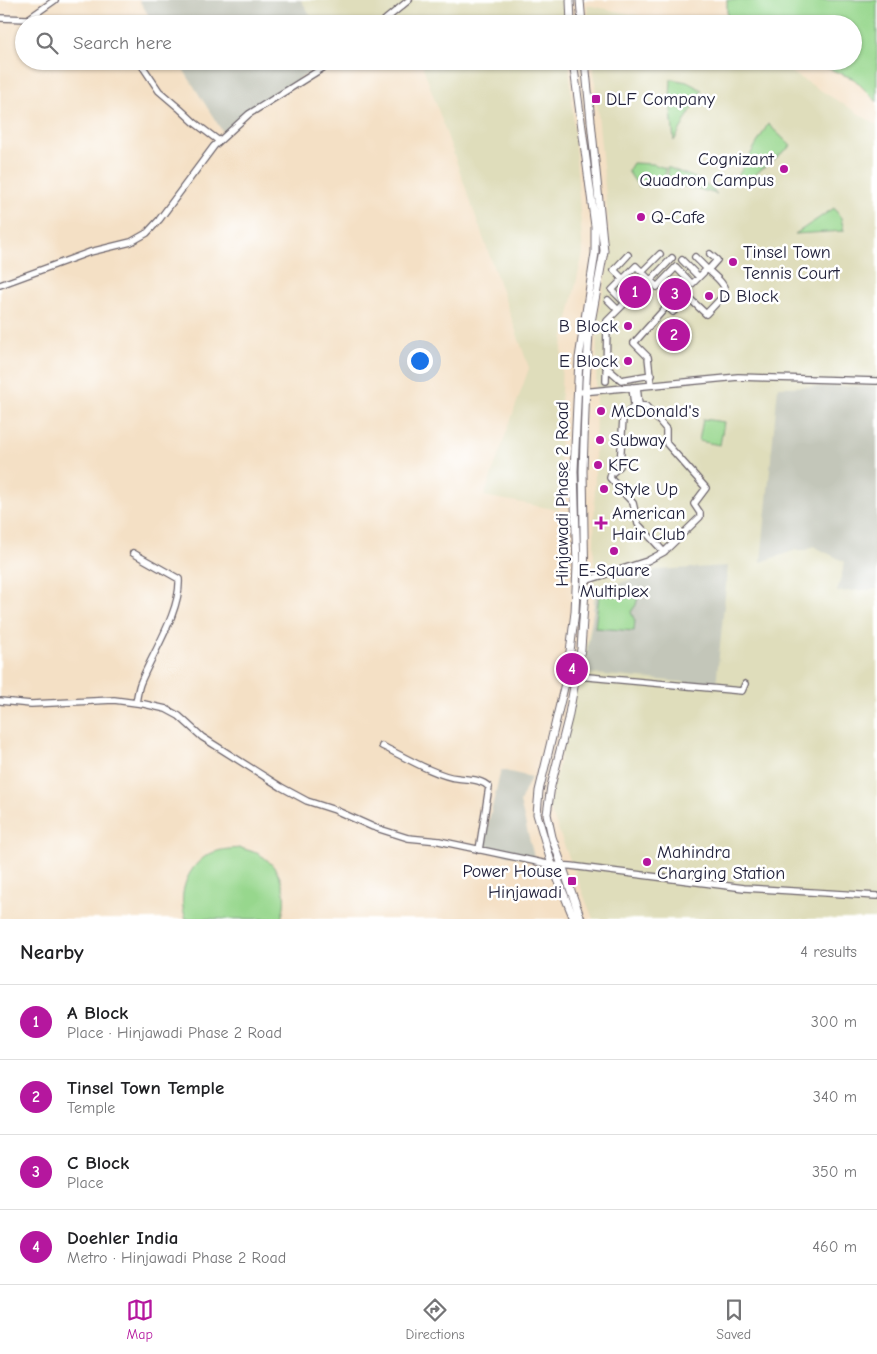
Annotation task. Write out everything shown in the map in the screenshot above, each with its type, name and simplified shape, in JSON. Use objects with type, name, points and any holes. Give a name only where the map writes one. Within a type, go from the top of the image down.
[{"type":"main road","points":[[570,0],[570,15]]},
{"type":"main road","points":[[580,0],[581,15]]},
{"type":"main road","name":"Hinjawadi Phase 2 Road","points":[[575,70],[596,240],[594,266],[581,342],[585,581],[583,625],[577,676],[551,786],[547,814],[561,866],[581,919]]},
{"type":"main road","name":"Hinjawadi Phase 2 Road","points":[[574,919],[552,865],[537,814],[539,791],[567,675],[577,590],[574,471],[589,332],[604,251],[586,70]]},
{"type":"main road","points":[[567,675],[577,676]]},
{"type":"street","points":[[34,15],[55,0]]},
{"type":"street","points":[[390,15],[408,0]]},
{"type":"street","points":[[0,18],[15,19]]},
{"type":"street","points":[[145,70],[159,91],[195,123],[219,141]]},
{"type":"street","points":[[0,285],[90,252],[140,238],[159,220],[219,141],[249,114],[320,70]]},
{"type":"street","points":[[642,272],[660,254]]},
{"type":"street","points":[[651,375],[605,381],[607,321],[625,303],[612,290],[636,266],[657,287],[676,268],[692,284],[717,260],[710,254]]},
{"type":"street","points":[[623,279],[614,270],[628,255]]},
{"type":"street","points":[[651,385],[648,358],[634,343],[667,306],[673,312],[689,298],[706,314],[725,295],[726,287],[695,257]]},
{"type":"street","points":[[650,281],[672,258]]},
{"type":"street","points":[[682,260],[699,277]]},
{"type":"street","points":[[608,300],[618,310]]},
{"type":"street","points":[[606,367],[621,380]]},
{"type":"street","points":[[582,392],[738,377],[877,381]]},
{"type":"street","points":[[635,387],[637,405]]},
{"type":"street","points":[[585,581],[647,561],[664,552],[700,517],[700,513],[694,504],[707,489],[667,444],[665,427],[646,406],[637,405],[623,418],[620,466],[610,478],[633,503],[638,524],[664,552]]},
{"type":"street","points":[[133,553],[179,579],[180,587],[171,616],[140,685],[136,703]]},
{"type":"street","points":[[577,676],[742,691],[744,684]]},
{"type":"street","points":[[0,701],[30,704],[114,700],[166,709],[179,716],[202,737],[281,787],[307,800],[373,827],[408,838],[439,841],[552,865],[744,888],[877,896]]},
{"type":"street","points":[[382,746],[445,776],[469,778],[489,787],[479,850]]},
{"type":"shaded area","points":[[139,0],[301,0],[310,15],[148,15]]},
{"type":"shaded area","points":[[301,0],[564,0],[565,15],[310,15]]},
{"type":"shaded area","points":[[587,5],[635,15],[588,15]]},
{"type":"shaded area","points":[[184,70],[314,70],[265,100],[224,134]]},
{"type":"shaded area","points":[[424,70],[570,70],[583,253],[562,346],[559,510],[484,496],[529,368]]},
{"type":"shaded area","points":[[594,70],[788,70],[877,125],[877,919],[593,919],[549,806],[593,615],[597,320],[611,251]]},
{"type":"shaded area","points":[[877,386],[877,589],[837,592],[845,562],[813,546],[807,550],[796,550],[761,562],[778,387]]},
{"type":"shaded area","points":[[728,566],[716,685],[584,673],[596,592],[656,570]]},
{"type":"shaded area","points":[[501,770],[531,777],[520,802],[535,861],[482,849]]},
{"type":"green space","points":[[727,0],[877,0],[877,102],[854,79],[832,70],[862,70],[862,15],[727,15]]},
{"type":"green space","points":[[671,79],[687,82],[702,90],[674,141],[670,100]]},
{"type":"green space","points":[[768,124],[791,146],[744,183],[738,176]]},
{"type":"green space","points":[[633,163],[653,164],[665,168],[666,186],[638,186],[628,171]]},
{"type":"green space","points":[[667,167],[700,180],[717,194],[691,187],[669,185]]},
{"type":"green space","points":[[834,208],[841,218],[844,231],[795,234]]},
{"type":"green space","points":[[703,419],[724,422],[720,445],[699,441]]},
{"type":"green space","points":[[599,595],[638,597],[636,605],[631,612],[635,621],[634,631],[595,628]]},
{"type":"green space","points":[[241,848],[257,853],[265,858],[278,873],[284,891],[284,910],[281,919],[186,919],[183,910],[183,892],[193,868],[199,861],[214,852]]},
{"type":"place","name":"DLF Company","points":[[596,99]]},
{"type":"place","name":"Cognizant Quadron Campus","points":[[784,169]]},
{"type":"place","name":"Q-Cafe","points":[[641,217]]},
{"type":"place","name":"Tinsel Town Tennis Court","points":[[733,262]]},
{"type":"place","name":"A Block","points":[[635,292]]},
{"type":"place","name":"C Block","points":[[675,294]]},
{"type":"place","name":"D Block","points":[[709,296]]},
{"type":"place","name":"B Block","points":[[628,326]]},
{"type":"place","name":"Tinsel Town Temple","points":[[674,335]]},
{"type":"place","name":"E Block","points":[[628,361]]},
{"type":"place","name":"McDonald's","points":[[601,411]]},
{"type":"place","name":"Subway","points":[[600,440]]},
{"type":"place","name":"KFC","points":[[598,465]]},
{"type":"place","name":"Style Up","points":[[604,489]]},
{"type":"place","name":"American Hair Club","points":[[601,523]]},
{"type":"place","name":"E-Square Multiplex","points":[[614,551]]},
{"type":"place","name":"Doehler India","points":[[572,669]]},
{"type":"place","name":"Mahindra Charging Station","points":[[647,862]]},
{"type":"place","name":"Power House Hinjawadi","points":[[572,881]]}]
